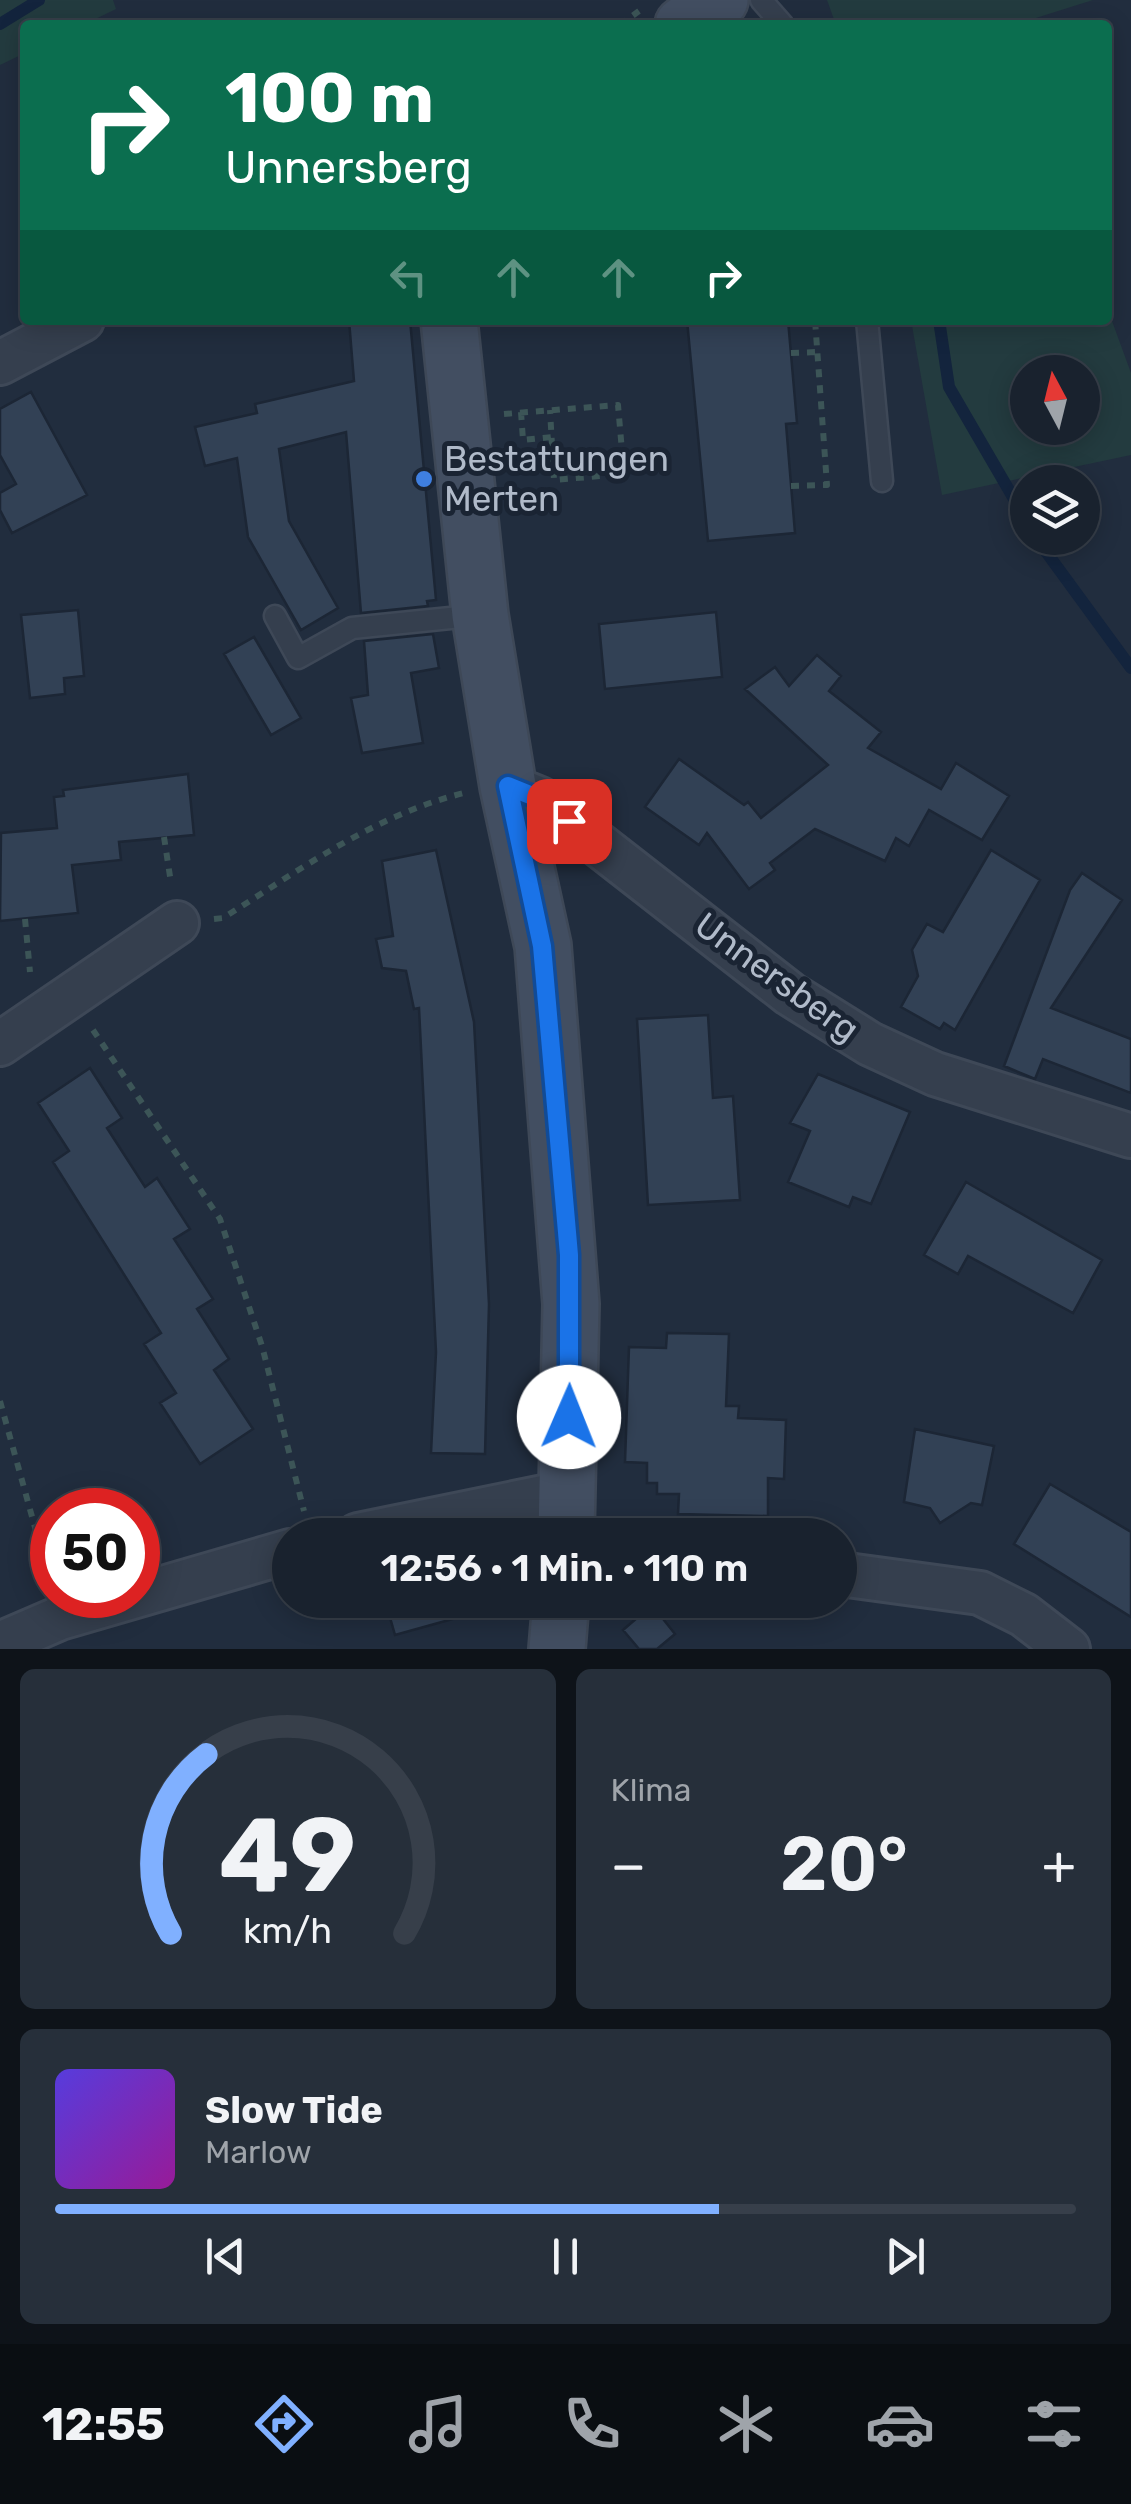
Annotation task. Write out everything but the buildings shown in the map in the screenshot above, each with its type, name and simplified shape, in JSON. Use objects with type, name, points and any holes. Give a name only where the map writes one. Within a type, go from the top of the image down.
[{"type":"main road","points":[[690,20],[720,0]]},
{"type":"main road","points":[[450,325],[480,615],[491,788],[542,946],[571,1304],[567,1513]]},
{"type":"main road","points":[[557,1649],[560,1618]]},
{"type":"street","points":[[0,363],[72,325]]},
{"type":"street","name":"Unnersberg","points":[[491,788],[540,799],[790,994],[870,1044],[935,1074],[1131,1136]]},
{"type":"street","points":[[0,1044],[177,923]]},
{"type":"street","points":[[520,1518],[567,1513]]},
{"type":"street","points":[[0,1644],[60,1618],[272,1543]]},
{"type":"street","points":[[857,1576],[980,1593],[1024,1615],[1068,1649]]},
{"type":"lane","points":[[760,0],[778,20]]},
{"type":"lane","points":[[867,325],[882,481]]},
{"type":"lane","points":[[275,616],[298,658],[352,628],[480,615]]},
{"type":"path","points":[[791,486],[827,485],[814,325]]},
{"type":"path","points":[[791,353],[817,352]]},
{"type":"path","points":[[488,415],[521,412],[618,405],[624,474],[554,480],[550,410]]},
{"type":"path","points":[[521,412],[523,440],[552,438]]},
{"type":"path","points":[[177,923],[223,918],[363,830],[426,802],[491,788]]},
{"type":"path","points":[[110,1056],[220,1219],[262,1346],[295,1518]]},
{"type":"path","points":[[0,1401],[30,1509]]},
{"type":"green space","points":[[0,0],[113,0],[116,9],[93,20],[20,20],[20,55],[0,65]]},
{"type":"green space","points":[[827,0],[1093,0],[1030,20],[834,20]]},
{"type":"green space","points":[[1112,321],[1131,373],[1131,455],[1084,465],[1010,465],[1010,481],[942,495],[912,325],[1112,325]]},
{"type":"waterway","points":[[0,24],[39,0]]},
{"type":"waterway","points":[[940,325],[949,387],[1010,492]]},
{"type":"waterway","points":[[1048,555],[1131,668]]},
{"type":"place","name":"Bestattungen Merten","points":[[424,479]]},
{"type":"route","points":[[569,821],[540,799],[508,786],[542,946],[569,1255],[569,1417]]}]
